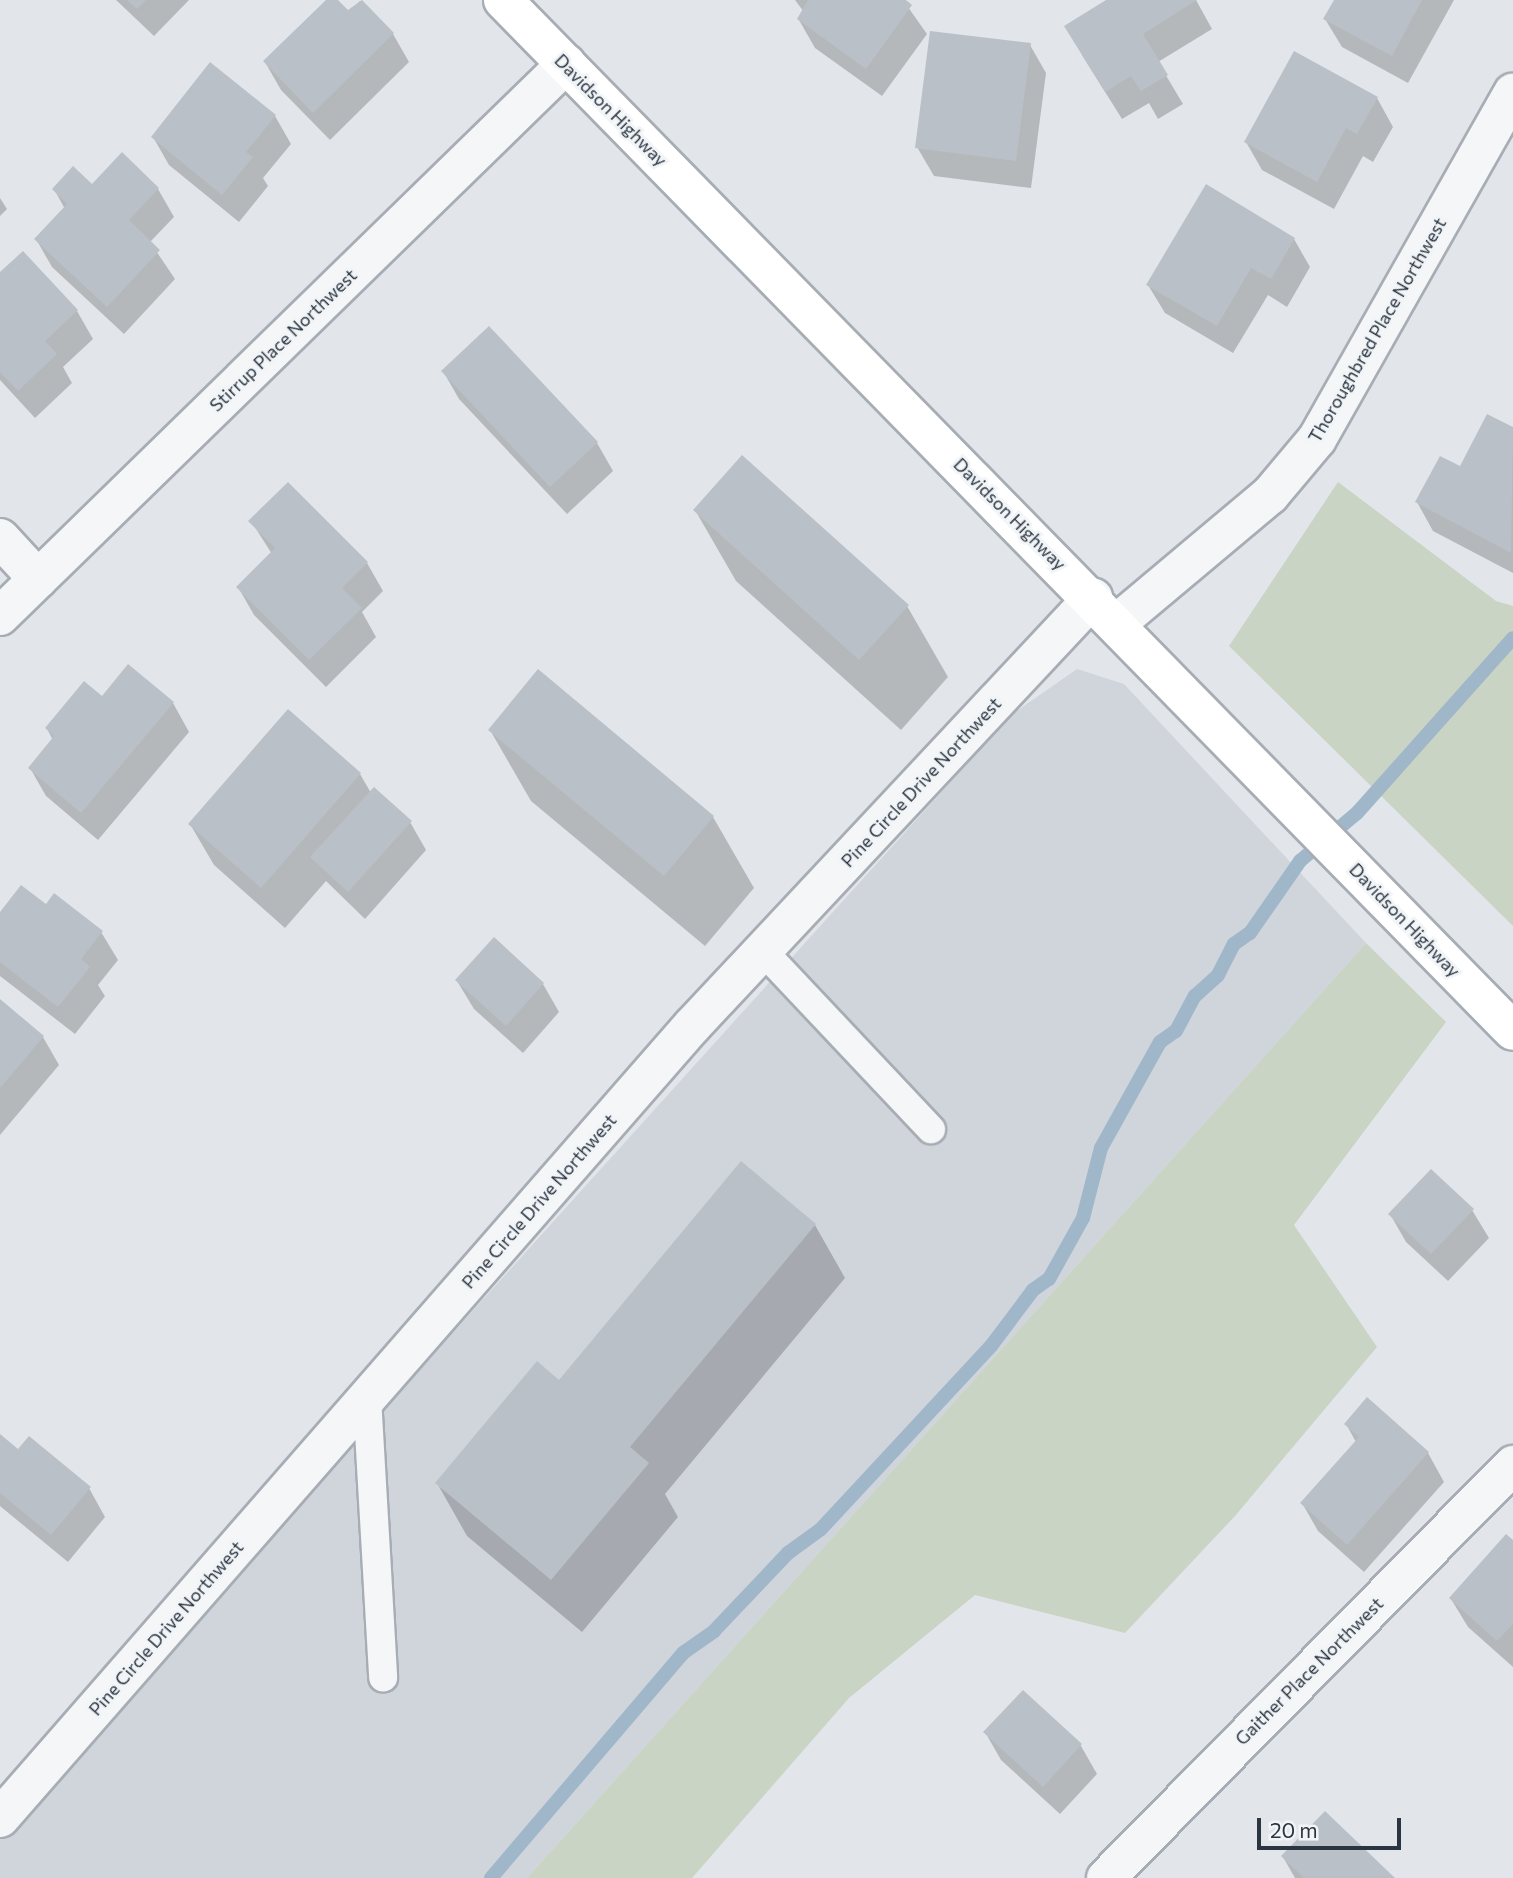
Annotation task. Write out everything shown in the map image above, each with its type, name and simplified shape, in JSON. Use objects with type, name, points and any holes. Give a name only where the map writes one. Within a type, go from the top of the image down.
[{"type":"main road","name":"Davidson Highway","points":[[503,0],[1513,1031]]},
{"type":"street","name":"Stirrup Place Northwest","points":[[0,616],[566,64]]},
{"type":"street","name":"Thoroughbred Place Northwest","points":[[1104,611],[1270,495],[1317,439],[1513,93]]},
{"type":"street","points":[[0,538],[38,579]]},
{"type":"street","name":"Pine Circle Drive Northwest","points":[[0,1818],[367,1397],[763,951],[1104,611]]},
{"type":"street","name":"Gaither Place Northwest","points":[[1106,1878],[1513,1465]]},
{"type":"lane","points":[[763,951],[931,1129]]},
{"type":"lane","points":[[367,1397],[383,1678]]},
{"type":"shaded area","points":[[1077,669],[1124,684],[1366,943],[527,1878],[0,1878],[0,1834],[1011,715]]},
{"type":"green space","points":[[1338,482],[1496,601],[1513,606],[1513,926],[1229,646]]},
{"type":"green space","points":[[1366,943],[1446,1022],[1294,1225],[1377,1347],[1235,1516],[1125,1633],[975,1595],[849,1698],[692,1878],[527,1878]]},
{"type":"building","points":[[127,0],[146,0],[137,9]]},
{"type":"building","points":[[326,0],[338,0],[348,10],[362,0],[394,33],[313,113],[263,61]]},
{"type":"building","points":[[808,0],[906,0],[912,5],[866,69],[797,19]]},
{"type":"building","points":[[1106,0],[1197,0],[1143,34],[1168,75],[1141,91],[1131,76],[1105,92],[1064,26]]},
{"type":"building","points":[[1334,0],[1422,0],[1392,56],[1323,19]]},
{"type":"building","points":[[930,31],[1031,43],[1016,161],[915,148]]},
{"type":"building","points":[[1294,51],[1378,97],[1357,134],[1346,128],[1317,182],[1244,142]]},
{"type":"building","points":[[210,62],[276,115],[246,152],[253,157],[222,195],[151,137]]},
{"type":"building","points":[[122,152],[159,188],[129,220],[160,250],[107,307],[34,239],[67,204],[52,189],[73,166],[92,184]]},
{"type":"building","points":[[1206,184],[1295,238],[1271,279],[1251,268],[1217,326],[1146,285]]},
{"type":"building","points":[[23,251],[78,310],[45,341],[57,354],[18,391],[0,372],[0,272]]},
{"type":"building","points":[[489,326],[598,442],[550,487],[441,371]]},
{"type":"building","points":[[1487,414],[1513,427],[1511,553],[1415,502],[1440,456],[1460,466]]},
{"type":"building","points":[[742,455],[909,605],[859,660],[693,510]]},
{"type":"building","points":[[288,482],[368,562],[342,588],[362,608],[309,660],[236,587],[275,548],[248,521]]},
{"type":"building","points":[[128,664],[174,702],[81,813],[28,768],[54,736],[45,728],[84,681],[102,696]]},
{"type":"building","points":[[538,669],[714,816],[664,876],[488,730]]},
{"type":"building","points":[[288,709],[361,773],[261,888],[188,824]]},
{"type":"building","points":[[374,787],[412,821],[348,892],[310,857]]},
{"type":"building","points":[[21,885],[46,904],[54,893],[103,931],[81,959],[90,967],[58,1007],[0,962],[0,912]]},
{"type":"building","points":[[494,937],[544,983],[506,1026],[455,980]]},
{"type":"building","points":[[0,999],[44,1036],[0,1088]]},
{"type":"building","points":[[741,1161],[816,1224],[630,1447],[649,1463],[551,1580],[435,1483],[537,1361],[559,1380]]},
{"type":"building","points":[[1431,1169],[1474,1209],[1431,1254],[1388,1214]]},
{"type":"building","points":[[1367,1397],[1429,1452],[1347,1545],[1300,1503],[1359,1437],[1344,1424]]},
{"type":"building","points":[[0,1434],[18,1449],[29,1436],[91,1487],[51,1535],[0,1493]]},
{"type":"building","points":[[1506,1534],[1513,1540],[1513,1624],[1497,1641],[1449,1598]]},
{"type":"building","points":[[1023,1690],[1082,1744],[1043,1787],[983,1732]]},
{"type":"building","points":[[1325,1811],[1395,1878],[1304,1878],[1281,1856]]},
{"type":"waterway","points":[[491,1878],[683,1653],[714,1631],[788,1553],[820,1530],[991,1346],[1033,1290],[1049,1279],[1083,1218],[1101,1148],[1160,1042],[1176,1031],[1195,996],[1218,975],[1234,944],[1250,933],[1300,861],[1357,813],[1513,638]]}]
